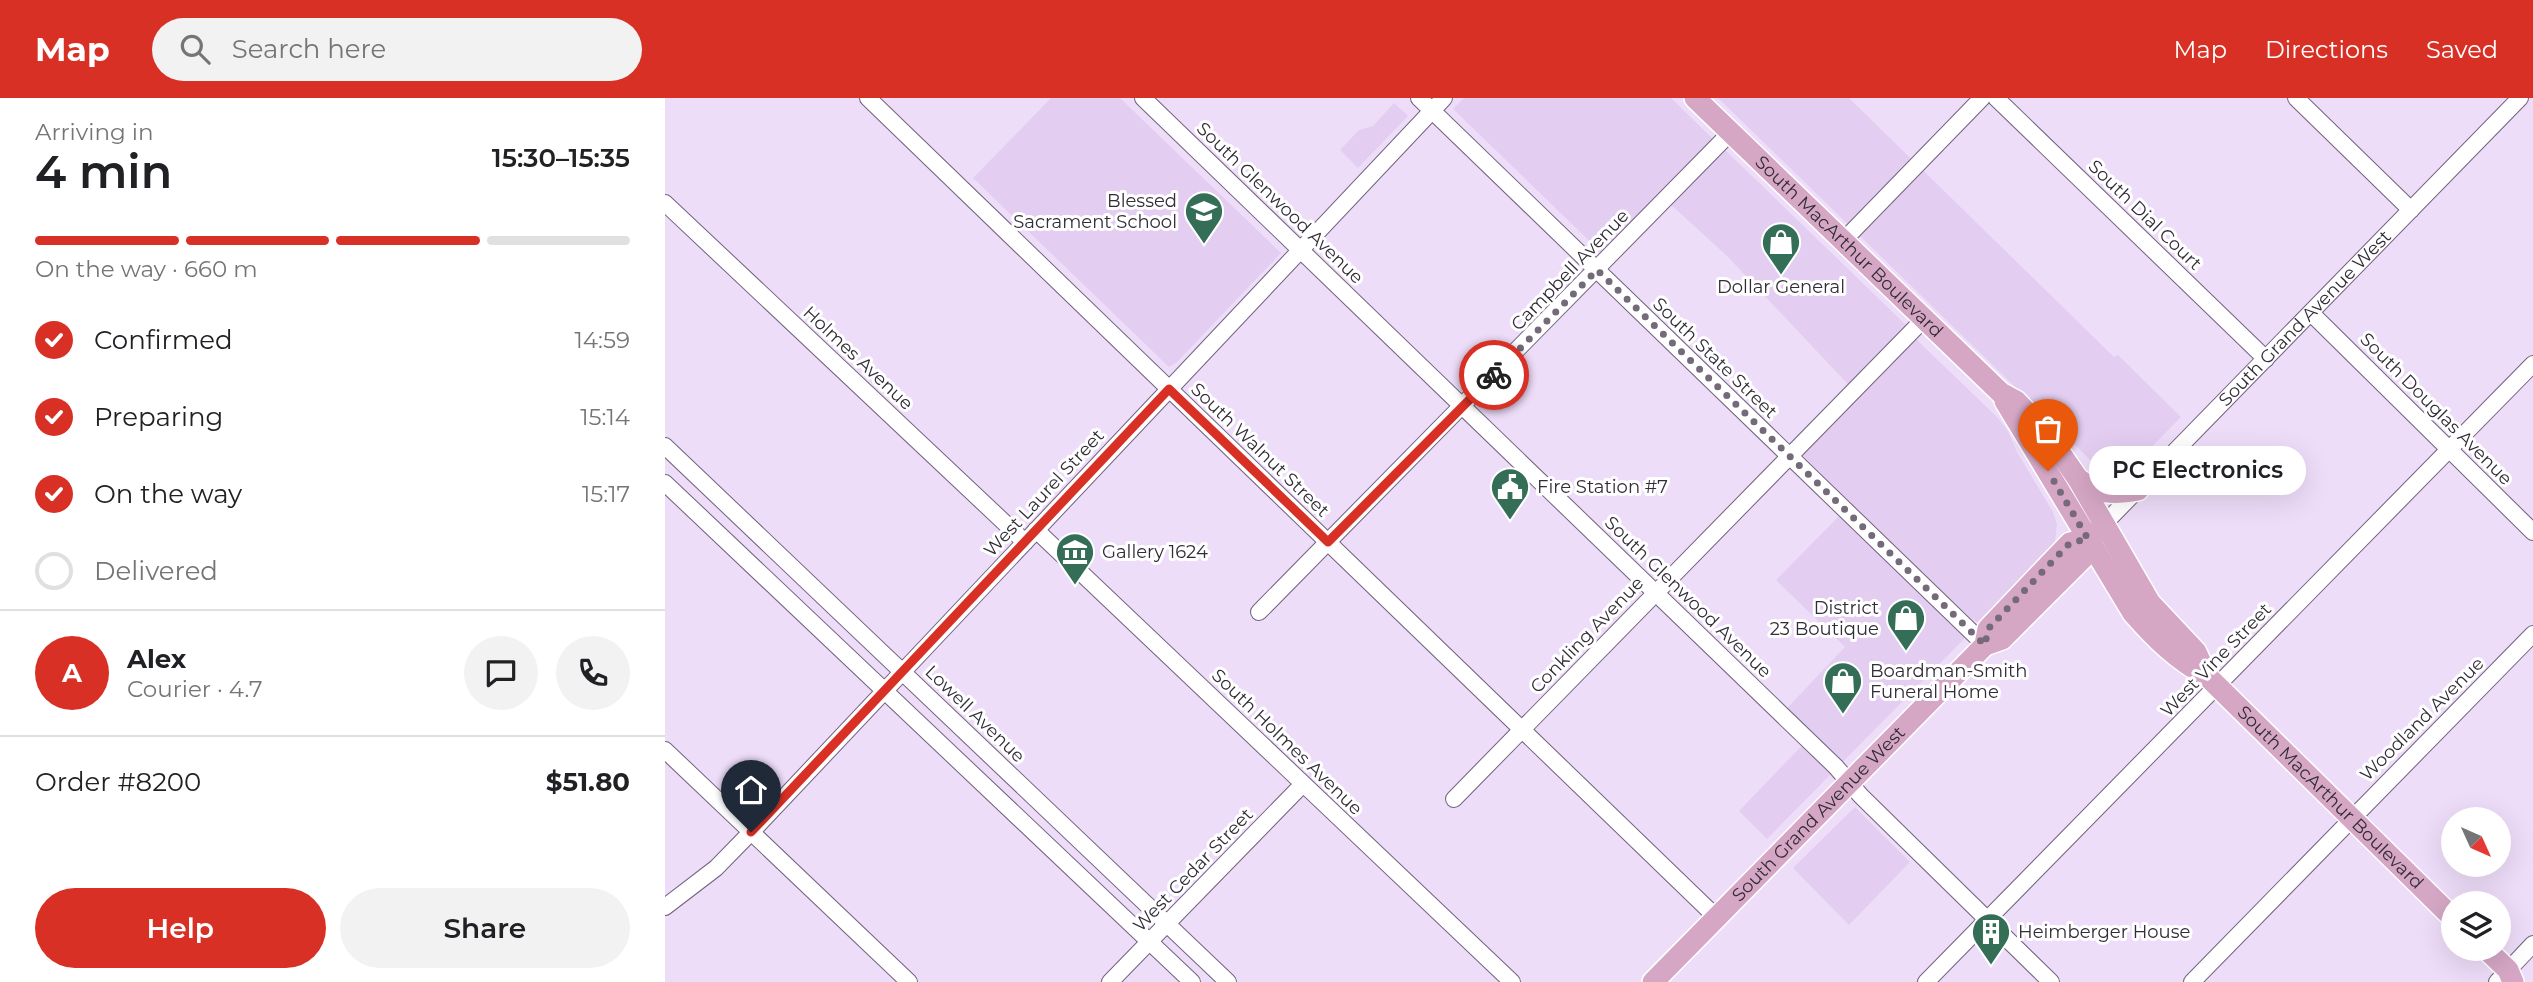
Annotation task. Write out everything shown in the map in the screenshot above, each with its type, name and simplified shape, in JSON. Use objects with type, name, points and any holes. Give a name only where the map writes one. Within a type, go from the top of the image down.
[{"type":"main road","name":"South MacArthur Boulevard","points":[[1695,98],[2001,393],[2016,401],[2034,418],[2078,479],[2117,587],[2133,612],[2184,664],[2212,681],[2441,906]]},
{"type":"main road","name":"South MacArthur Boulevard","points":[[2001,393],[2008,410],[2096,532],[2150,603],[2196,652],[2212,681]]},
{"type":"main road","points":[[2078,479],[2102,493],[2120,494],[2138,490]]},
{"type":"main road","name":"South Grand Avenue West","points":[[1653,982],[1985,645],[2002,639],[2048,593],[2084,556],[2096,532]]},
{"type":"main road","name":"South Grand Avenue West","points":[[1985,645],[1988,629],[2070,543],[2096,532]]},
{"type":"main road","points":[[2048,593],[2075,575],[2088,572],[2101,576],[2117,587]]},
{"type":"main road","points":[[2494,961],[2506,978],[2522,975],[2529,982]]},
{"type":"street","name":"South Walnut Street","points":[[868,98],[1716,917]]},
{"type":"street","name":"South Glenwood Avenue","points":[[1143,98],[1850,782],[1861,796],[2051,982]]},
{"type":"street","name":"South State Street","points":[[1419,98],[1985,645]]},
{"type":"street","name":"West Laurel Street","points":[[665,907],[716,867],[751,832],[1444,98]]},
{"type":"street","points":[[1843,241],[1982,98]]},
{"type":"street","name":"South Dial Court","points":[[1996,98],[2266,359]]},
{"type":"street","points":[[2297,98],[2411,210]]},
{"type":"street","name":"South Grand Avenue West","points":[[2096,532],[2520,98]]},
{"type":"street","name":"Campbell Avenue","points":[[1259,612],[1731,132]]},
{"type":"street","name":"Holmes Avenue","points":[[665,203],[1030,536]]},
{"type":"street","name":"South Douglas Avenue","points":[[2311,313],[2533,532]]},
{"type":"street","name":"Conkling Avenue","points":[[1454,799],[1924,319]]},
{"type":"street","name":"West Vine Street","points":[[1926,982],[2212,681],[2533,364]]},
{"type":"street","name":"Lowell Avenue","points":[[665,446],[1228,982]]},
{"type":"street","points":[[665,483],[1192,982]]},
{"type":"street","name":"South Holmes Avenue","points":[[1030,536],[1303,784],[1512,982]]},
{"type":"street","name":"Woodland Avenue","points":[[2192,982],[2533,634]]},
{"type":"street","points":[[665,750],[909,982]]},
{"type":"street","name":"West Cedar Street","points":[[1110,982],[1303,784]]},
{"type":"street","points":[[2506,978],[2533,944]]},
{"type":"shaded area","points":[[1051,98],[1120,98],[1281,253],[1177,362],[1169,367],[973,178]]},
{"type":"shaded area","points":[[1464,98],[1671,98],[1714,140],[1604,255],[1453,109]]},
{"type":"shaded area","points":[[1718,98],[1849,98],[2114,357],[2118,355],[2181,417],[2115,484]]},
{"type":"shaded area","points":[[1394,103],[1408,116],[1358,168],[1340,150],[1359,130],[1373,126]]},
{"type":"shaded area","points":[[1722,147],[1998,418],[2053,512],[2057,524],[2055,543],[1980,624],[1804,461],[1803,453],[1859,396],[1727,256],[1669,203]]},
{"type":"shaded area","points":[[1840,515],[1966,637],[1767,839],[1739,811],[1813,734],[1787,708],[1845,647],[1776,580]]},
{"type":"shaded area","points":[[1855,807],[1910,862],[1849,925],[1793,868]]},
{"type":"way so far","points":[[1494,375],[1597,270],[1985,645],[1988,629],[2070,543],[2088,539],[2048,471]]},
{"type":"place","name":"Blessed Sacrament School","points":[[1204,245]]},
{"type":"place","name":"Dollar General","points":[[1781,276]]},
{"type":"place","name":"PC Electronics","points":[[2048,471]]},
{"type":"place","name":"Fire Station #7","points":[[1510,521]]},
{"type":"place","name":"Gallery 1624","points":[[1075,586]]},
{"type":"place","name":"District 23 Boutique","points":[[1906,652]]},
{"type":"place","name":"Boardman-Smith Funeral Home","points":[[1843,715]]},
{"type":"place","name":"Heimberger House","points":[[1991,966]]},
{"type":"route","points":[[751,832],[1169,389],[1328,542],[1494,375]]}]
